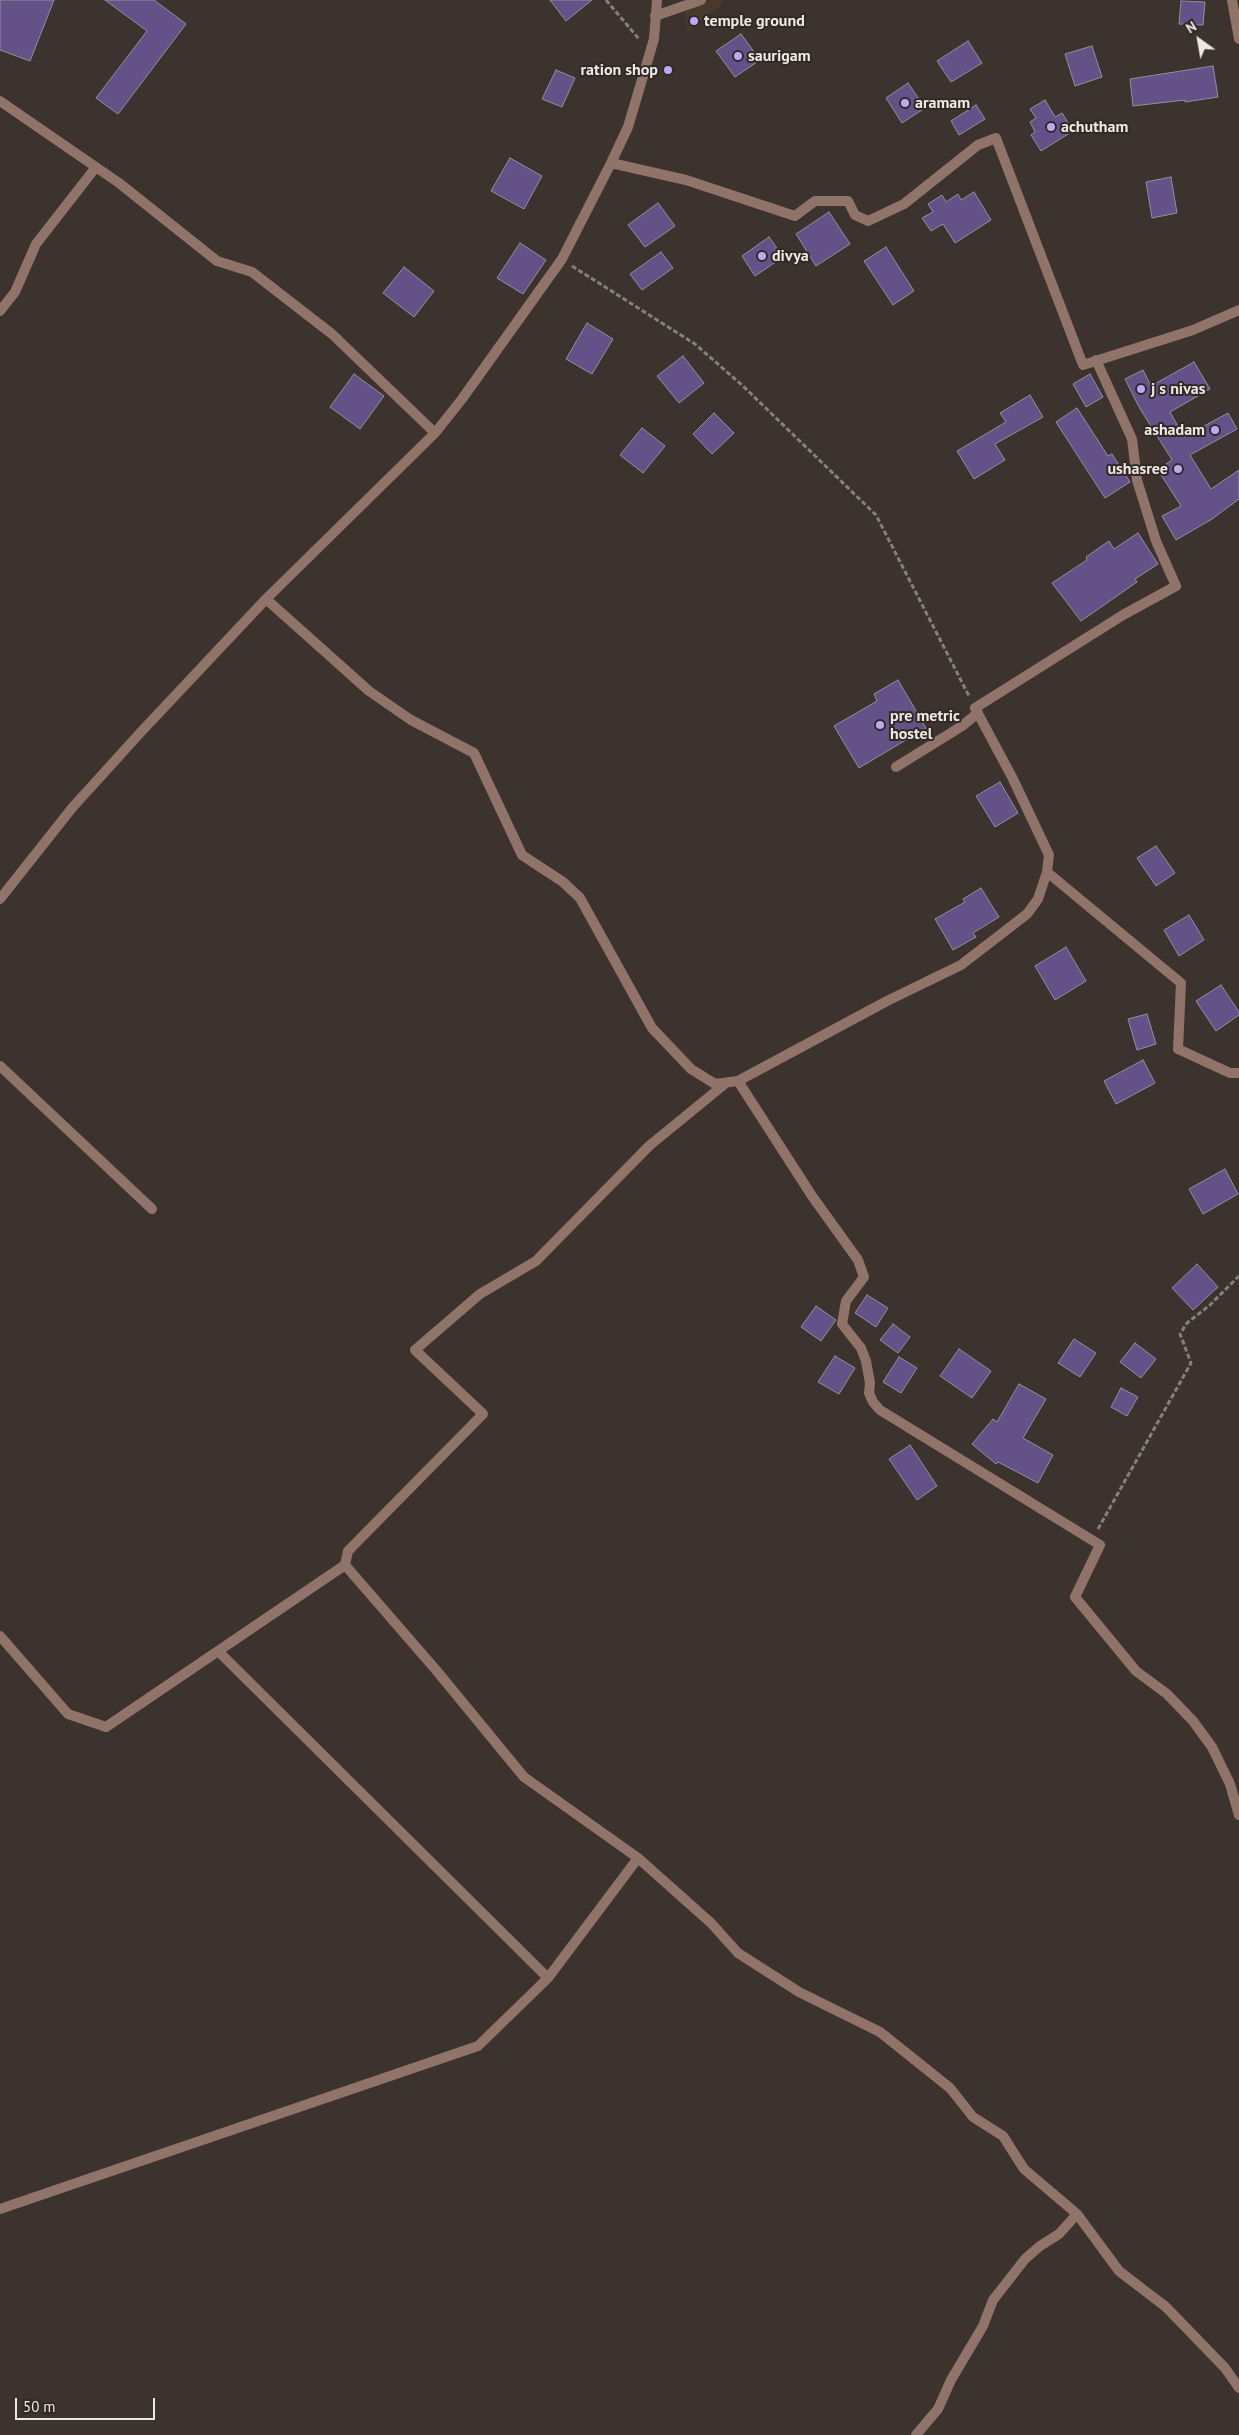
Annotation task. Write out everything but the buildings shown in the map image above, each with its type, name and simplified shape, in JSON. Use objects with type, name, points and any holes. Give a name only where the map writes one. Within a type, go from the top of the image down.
[{"type":"street","points":[[0,899],[72,808],[266,599],[435,432],[462,400],[562,259],[611,163],[628,127],[650,51],[657,0]]},
{"type":"street","points":[[655,16],[701,0]]},
{"type":"street","points":[[1232,0],[1239,39]]},
{"type":"street","points":[[0,100],[96,166],[217,261],[252,272],[332,334],[435,432]]},
{"type":"street","points":[[611,163],[686,180],[795,216],[815,201],[848,201],[855,215],[868,221],[904,204],[978,145],[996,138],[1083,365],[1194,330],[1239,310]]},
{"type":"street","points":[[0,311],[15,292],[36,244],[96,166]]},
{"type":"street","points":[[896,767],[962,726],[977,710],[1123,615],[1176,586],[1156,541],[1137,480],[1132,439],[1096,360]]},
{"type":"street","points":[[266,599],[369,691],[411,720],[474,753],[522,855],[563,882],[580,898],[652,1028],[691,1069],[715,1084],[732,1082]]},
{"type":"street","points":[[0,1636],[68,1714],[106,1727],[345,1565],[348,1551],[483,1414],[414,1350],[480,1294],[536,1261],[649,1146],[732,1082],[887,1001],[961,965],[1027,914],[1038,899],[1047,872],[1049,855],[1012,777],[977,710]]},
{"type":"street","points":[[1047,872],[1181,983],[1178,1049],[1230,1073],[1239,1073]]},
{"type":"street","points":[[0,1066],[152,1209]]},
{"type":"street","points":[[732,1082],[858,1260],[864,1277],[846,1301],[842,1324],[861,1348],[866,1361],[869,1393],[873,1402],[880,1410],[1100,1545],[1075,1597],[1136,1671],[1167,1694],[1192,1721],[1212,1747],[1230,1784],[1239,1815]]},
{"type":"street","points":[[345,1565],[436,1670],[524,1777],[638,1858],[711,1923],[738,1953],[799,1992],[880,2032],[950,2088],[974,2116],[1003,2136],[1024,2169],[1077,2214],[1118,2271],[1166,2307],[1225,2368],[1239,2388]]},
{"type":"street","points":[[218,1651],[548,1978]]},
{"type":"street","points":[[0,2209],[478,2046],[548,1978],[638,1858]]},
{"type":"street","points":[[916,2435],[938,2409],[951,2380],[983,2326],[993,2300],[1013,2278],[1025,2259],[1040,2246],[1059,2234],[1077,2214]]},
{"type":"path","points":[[606,0],[650,51]]},
{"type":"path","points":[[562,259],[695,344],[743,386],[876,515],[977,710]]},
{"type":"path","points":[[1092,1540],[1191,1363],[1180,1334],[1187,1323],[1210,1305],[1239,1276]]},
{"type":"shaded area","name":"temple ground","points":[[685,0],[723,0],[722,4],[687,33]]},
{"type":"place","name":"temple ground","points":[[694,21]]},
{"type":"place","name":"saurigam","points":[[738,56]]},
{"type":"place","name":"ration shop","points":[[668,70]]},
{"type":"place","name":"aramam","points":[[905,103]]},
{"type":"place","name":"achutham","points":[[1051,127]]},
{"type":"place","name":"divya","points":[[762,256]]},
{"type":"place","name":"j s nivas","points":[[1141,389]]},
{"type":"place","name":"ashadam","points":[[1215,430]]},
{"type":"place","name":"ushasree","points":[[1178,469]]},
{"type":"place","name":"pre metric hostel","points":[[880,725]]}]
